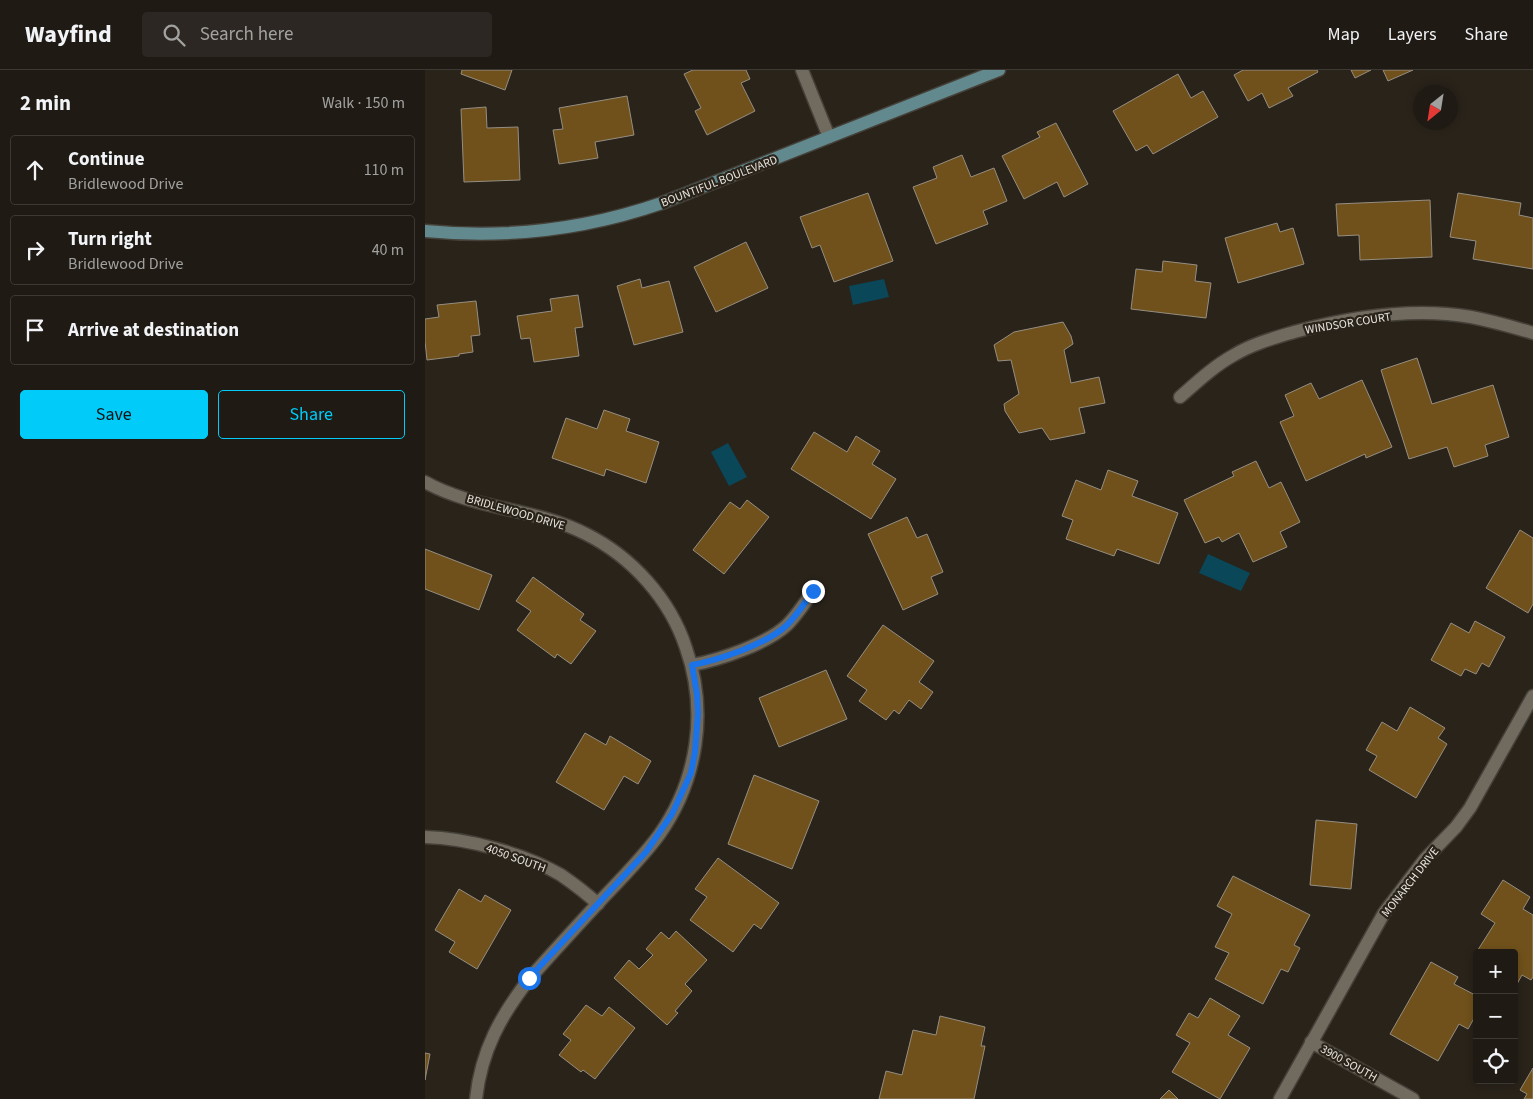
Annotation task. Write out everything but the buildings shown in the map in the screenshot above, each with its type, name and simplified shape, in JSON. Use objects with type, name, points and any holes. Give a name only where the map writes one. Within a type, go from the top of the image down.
[{"type":"main road","name":"BOUNTIFUL BOULEVARD","points":[[425,231],[477,235],[512,234],[594,223],[625,216],[999,70]]},
{"type":"street","points":[[803,70],[829,137]]},
{"type":"street","name":"WINDSOR COURT","points":[[1180,396],[1235,354],[1277,337],[1352,320],[1429,313],[1470,317],[1533,333]]},
{"type":"street","name":"BRIDLEWOOD DRIVE","points":[[425,482],[452,494],[568,526],[604,544],[638,571],[665,603],[684,640],[692,665],[697,694],[697,734],[691,773],[672,814],[651,846],[529,978],[513,1000],[498,1024],[488,1046],[476,1099]]},
{"type":"street","points":[[692,665],[721,658],[769,638],[786,625],[801,609],[813,591]]},
{"type":"street","name":"MONARCH DRIVE","points":[[1280,1099],[1384,913],[1425,859],[1456,827],[1470,808],[1533,696]]},
{"type":"street","name":"4050 SOUTH","points":[[425,837],[439,837],[477,844],[536,864],[560,875],[598,904]]},
{"type":"street","name":"3900 SOUTH","points":[[1311,1042],[1413,1099]]},
{"type":"water","points":[[884,279],[889,297],[853,305],[849,286]]},
{"type":"water","points":[[728,443],[747,477],[729,486],[711,452]]},
{"type":"water","points":[[1208,554],[1250,573],[1241,591],[1199,573]]},
{"type":"route","points":[[529,978],[646,852],[672,814],[691,773],[695,752],[698,713],[692,665],[711,662],[769,638],[786,625],[801,609],[813,591]]}]
